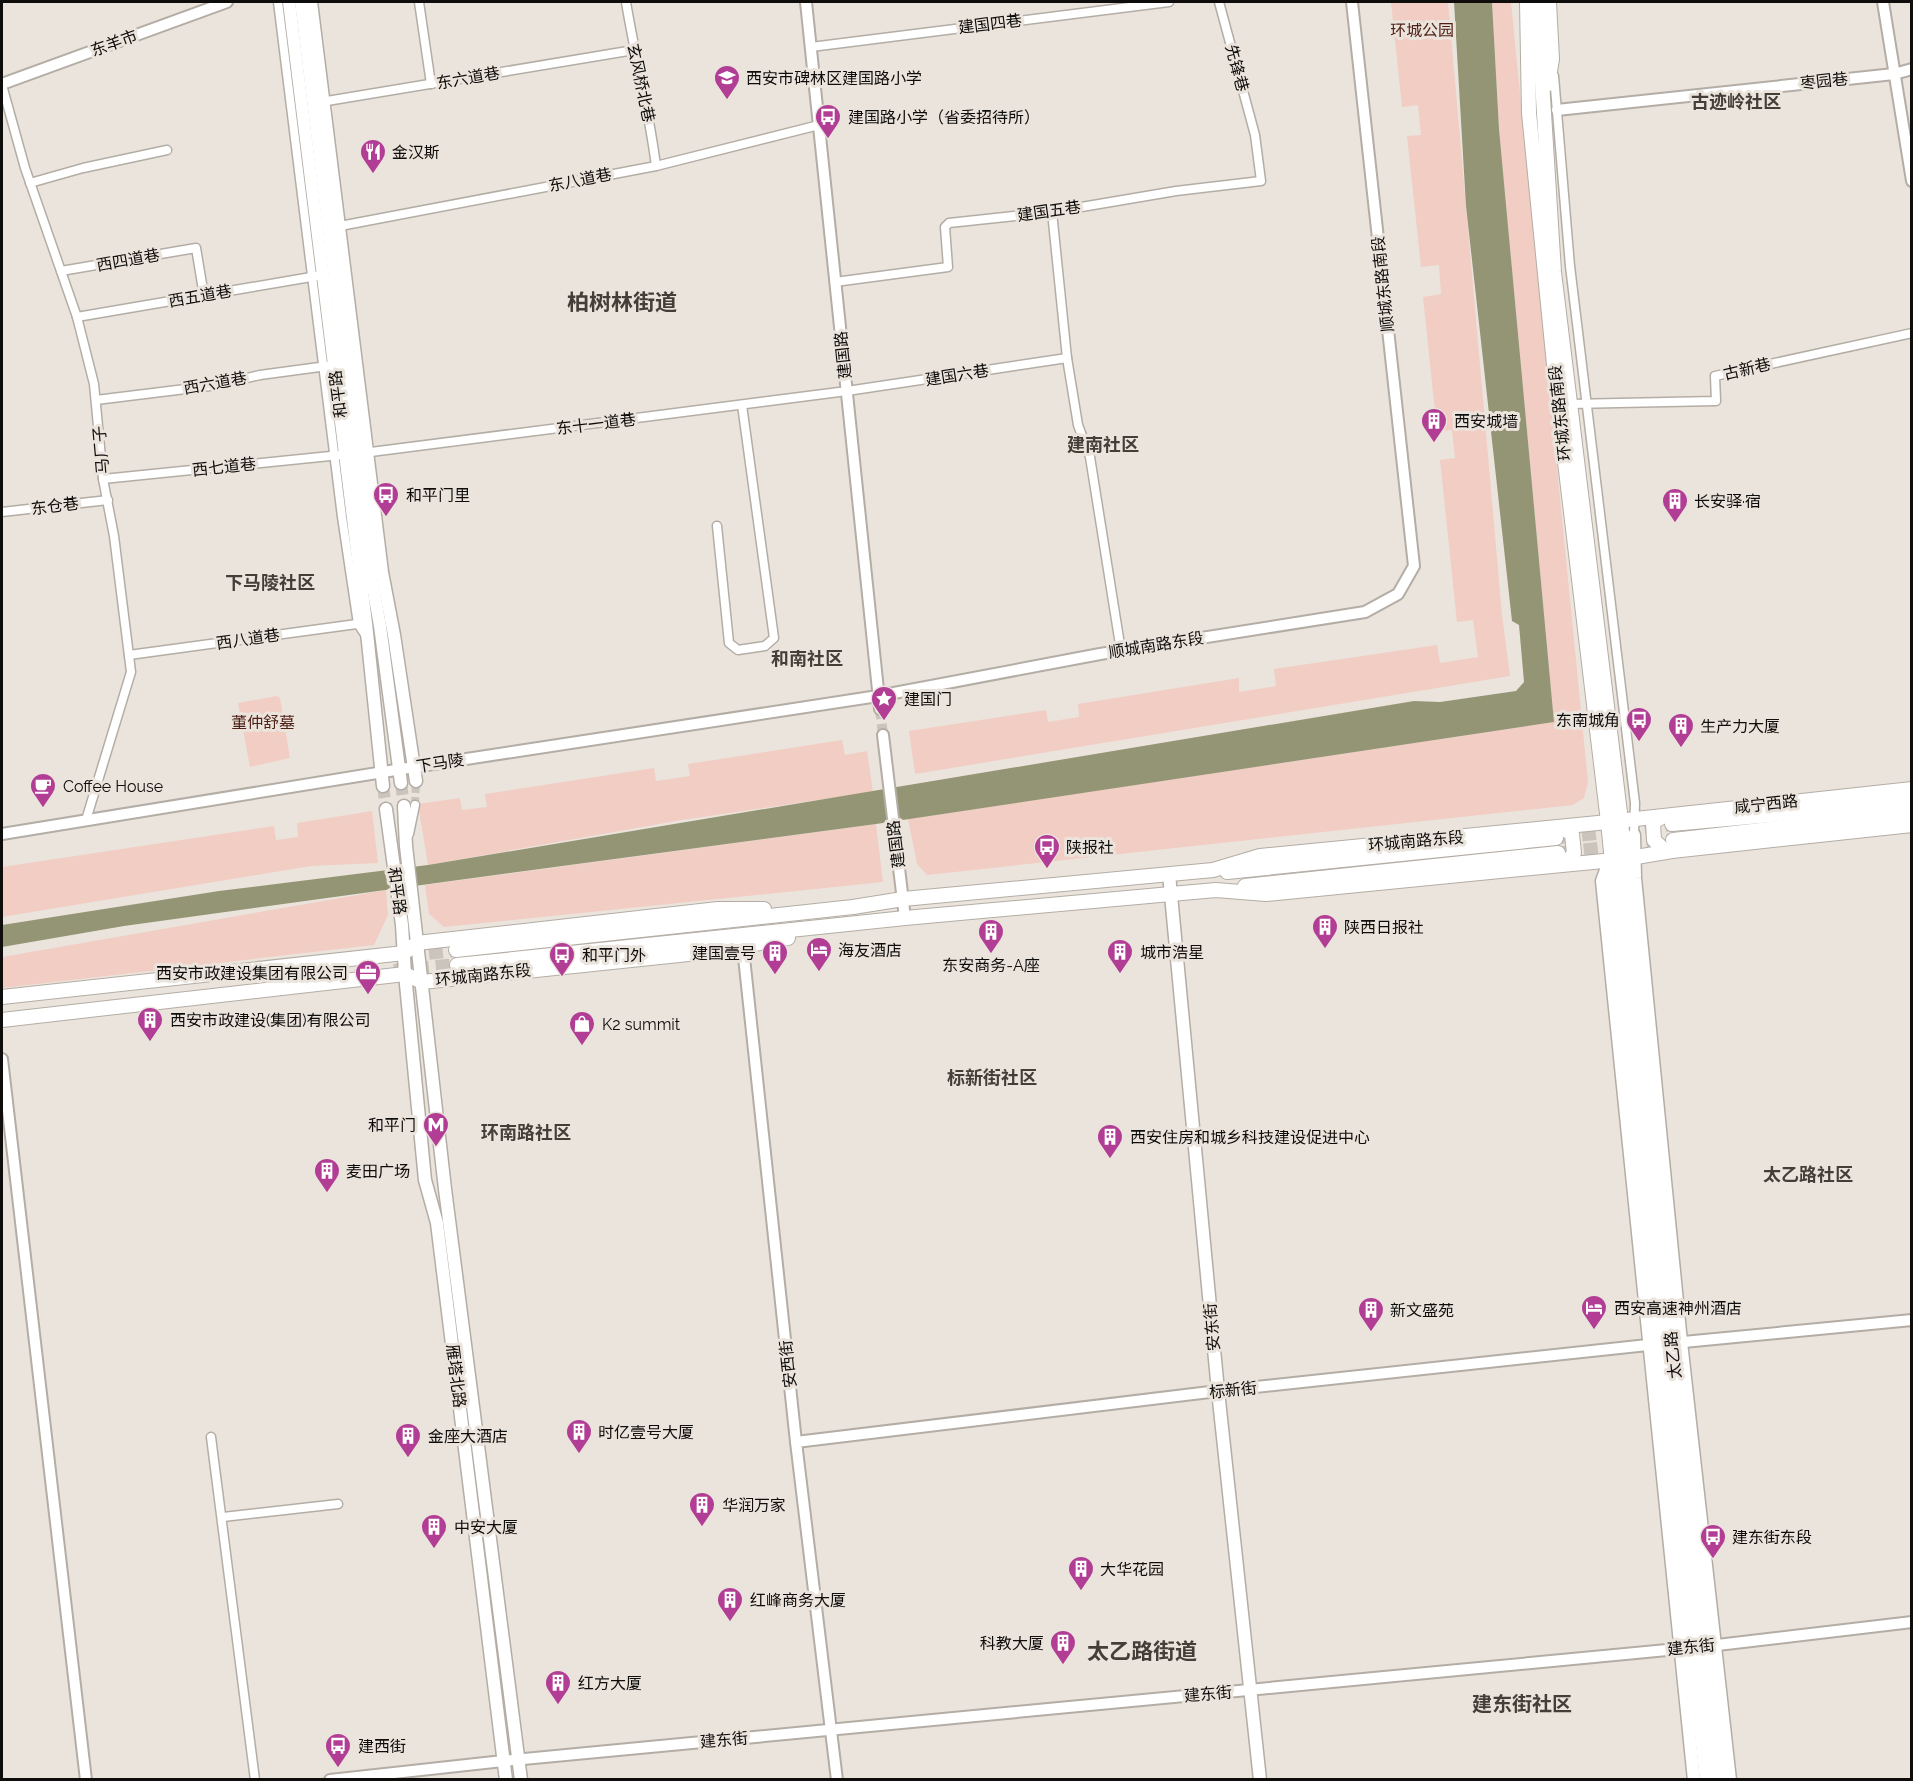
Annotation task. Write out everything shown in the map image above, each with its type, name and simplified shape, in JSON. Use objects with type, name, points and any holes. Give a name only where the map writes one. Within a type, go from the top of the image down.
[{"type":"main road","name":"和平路","points":[[289,2],[313,104],[318,276],[329,365],[351,454],[362,623],[368,639],[383,786]]},
{"type":"main road","name":"和平路","points":[[301,2],[351,454],[401,783]]},
{"type":"main road","points":[[311,2],[313,104],[339,226],[351,454],[382,572],[394,634],[416,781]]},
{"type":"main road","points":[[1518,2],[1529,113]]},
{"type":"main road","name":"环城东路南段","points":[[1527,2],[1529,113],[1557,396],[1621,821]]},
{"type":"main road","name":"环城东路南段","points":[[1537,2],[1551,110],[1554,272],[1621,821]]},
{"type":"main road","points":[[1549,2],[1552,59],[1551,110]]},
{"type":"main road","name":"咸宁西路","points":[[1669,820],[1911,789]]},
{"type":"main road","name":"咸宁西路","points":[[1621,821],[1669,820],[1911,802]]},
{"type":"main road","name":"雁塔北路","points":[[409,806],[406,846],[445,1189],[522,1779]]},
{"type":"main road","name":"和平路","points":[[386,809],[402,924],[405,974]]},
{"type":"main road","name":"咸宁西路","points":[[1623,858],[1673,845],[1911,813]]},
{"type":"main road","points":[[1669,820],[1653,822],[1654,840],[1663,849],[1673,845]]},
{"type":"main road","name":"环城南路东段","points":[[456,950],[853,907],[903,899],[1213,870],[1260,856],[1559,832],[1621,821]]},
{"type":"main road","name":"太乙路","points":[[1621,821],[1665,1343],[1698,1647],[1707,1779]]},
{"type":"main road","name":"咸宁西路","points":[[1673,845],[1911,825]]},
{"type":"main road","points":[[1559,832],[1572,834],[1574,854],[1562,858]]},
{"type":"main road","points":[[1634,836],[1623,858],[1635,879],[1665,1343],[1698,1647],[1730,1779]]},
{"type":"main road","name":"环城南路东段","points":[[457,965],[905,918],[1216,890],[1266,894],[1562,858],[1623,858]]},
{"type":"main road","name":"安东街","points":[[1169,874],[1218,1391],[1260,1779]]},
{"type":"main road","name":"环城南路东段","points":[[417,943],[718,909],[853,907]]},
{"type":"main road","name":"环城南路东段","points":[[405,974],[422,982],[743,948],[858,923]]},
{"type":"main road","points":[[2,997],[404,953],[417,943]]},
{"type":"main road","points":[[2,1020],[405,974]]},
{"type":"main road","name":"雁塔北路","points":[[405,974],[425,1180],[437,1223],[506,1779]]},
{"type":"main road","points":[[1694,1779],[1698,1647]]},
{"type":"main road","name":"太乙路","points":[[1698,1647],[1718,1779]]},
{"type":"street","name":"东羊市","points":[[2,84],[227,2]]},
{"type":"street","points":[[278,2],[318,276]]},
{"type":"street","points":[[418,2],[431,84]]},
{"type":"street","name":"玄风桥北巷","points":[[626,2],[634,50],[650,119],[656,166]]},
{"type":"street","name":"建国路","points":[[806,2],[880,709]]},
{"type":"street","name":"建国四巷","points":[[811,46],[1168,2]]},
{"type":"street","name":"先锋巷","points":[[1219,2],[1255,135]]},
{"type":"street","name":"顺城东路南段","points":[[1352,2],[1414,566]]},
{"type":"street","points":[[1883,2],[1911,181]]},
{"type":"street","name":"东六道巷","points":[[313,104],[634,50]]},
{"type":"street","name":"枣园巷","points":[[1551,110],[1894,74],[1911,69]]},
{"type":"street","name":"马厂子","points":[[2,84],[30,183],[77,317],[94,384],[103,479],[108,500],[132,672],[86,820]]},
{"type":"street","points":[[1551,110],[1635,803],[1621,821],[1634,836]]},
{"type":"street","name":"东八道巷","points":[[339,226],[656,166],[819,125]]},
{"type":"street","name":"建国五巷","points":[[835,282],[948,267],[944,233],[949,223],[1052,212],[1176,191],[1261,181],[1255,135]]},
{"type":"street","points":[[30,183],[83,168],[167,150]]},
{"type":"street","points":[[1052,212],[1067,358],[1078,425],[1090,457],[1121,651]]},
{"type":"street","name":"西四道巷","points":[[61,271],[196,248],[204,296]]},
{"type":"street","name":"西五道巷","points":[[77,317],[318,276]]},
{"type":"street","name":"古新巷","points":[[1570,404],[1716,401],[1715,376],[1911,333]]},
{"type":"street","name":"建国六巷","points":[[847,391],[1067,358]]},
{"type":"street","name":"西六道巷","points":[[96,400],[218,385],[260,375],[329,365]]},
{"type":"street","name":"东十一道巷","points":[[351,454],[847,391]]},
{"type":"street","points":[[717,526],[729,643],[738,650],[765,646],[774,638],[742,405]]},
{"type":"street","name":"西七道巷","points":[[103,479],[351,454]]},
{"type":"street","name":"东仓巷","points":[[2,512],[108,500]]},
{"type":"street","name":"顺城南路东段","points":[[878,696],[1121,651],[1365,612],[1398,594],[1414,566]]},
{"type":"street","name":"西八道巷","points":[[129,655],[362,623]]},
{"type":"street","name":"下马陵","points":[[2,834],[399,769],[878,696]]},
{"type":"street","name":"建国路","points":[[883,735],[905,918]]},
{"type":"street","name":"安西街","points":[[743,948],[796,1442],[837,1779]]},
{"type":"street","points":[[2,1059],[86,1779]]},
{"type":"street","name":"标新街","points":[[796,1442],[1218,1391],[1665,1343],[1911,1320]]},
{"type":"street","points":[[212,1437],[255,1779]]},
{"type":"street","points":[[223,1517],[338,1504]]},
{"type":"street","name":"建东街","points":[[503,1761],[1698,1647],[1911,1622]]},
{"type":"street","points":[[330,1779],[503,1761]]},
{"type":"green space","name":"环城公园","points":[[1391,2],[1448,2],[1502,615],[1510,676],[915,774],[909,731],[1046,710],[1048,722],[1079,717],[1078,704],[1239,678],[1239,692],[1276,686],[1274,669],[1437,645],[1440,663],[1478,657],[1473,620],[1457,622],[1440,460],[1455,458],[1452,430],[1437,431],[1423,297],[1441,294],[1439,265],[1421,267],[1407,136],[1421,135],[1418,105],[1402,107]]},
{"type":"green space","points":[[1492,2],[1511,2],[1588,782],[1584,798],[1573,805],[927,875],[917,864],[908,819],[1554,722],[1499,129]]},
{"type":"green space","name":"董仲舒墓","points":[[277,696],[280,698],[290,758],[250,767],[238,703]]},
{"type":"green space","points":[[842,740],[845,755],[867,751],[873,792],[682,820],[428,865],[418,804],[460,798],[462,810],[487,807],[485,794],[654,768],[656,781],[690,776],[688,764]]},
{"type":"green space","points":[[372,811],[378,863],[311,866],[2,917],[2,867],[274,826],[276,840],[298,837],[297,823]]},
{"type":"green space","points":[[876,824],[883,882],[444,927],[429,914],[425,885]]},
{"type":"green space","points":[[386,890],[388,915],[374,945],[2,988],[2,957]]},
{"type":"shaded area","points":[[1454,2],[1492,2],[1499,129],[1554,722],[876,824],[124,926],[2,947],[2,925],[219,891],[428,865],[1414,701],[1440,702],[1516,691],[1524,682],[1519,625],[1512,621],[1466,206]]},
{"type":"tunnel","points":[[880,709],[883,735]]},
{"type":"tunnel","points":[[415,805],[416,781]]},
{"type":"tunnel","points":[[401,783],[404,806]]},
{"type":"tunnel","points":[[383,786],[386,809]]},
{"type":"tunnel","points":[[1561,837],[1672,824]]},
{"type":"tunnel","points":[[1563,853],[1673,840]]},
{"type":"tunnel","points":[[408,955],[456,950]]},
{"type":"tunnel","points":[[394,971],[457,965]]},
{"type":"place","name":"西安市碑林区建国路小学","points":[[727,101]]},
{"type":"place","name":"建国路小学（省委招待所）","points":[[828,140]]},
{"type":"place","name":"金汉斯","points":[[373,175]]},
{"type":"place","name":"西安城墙","points":[[1434,444]]},
{"type":"place","name":"和平门里","points":[[386,518]]},
{"type":"place","name":"长安驿·宿","points":[[1675,524]]},
{"type":"place","name":"建国门","points":[[884,722]]},
{"type":"place","name":"东南城角","points":[[1639,743]]},
{"type":"place","name":"生产力大厦","points":[[1681,749]]},
{"type":"place","name":"Coffee House","points":[[43,809]]},
{"type":"place","name":"陕报社","points":[[1047,870]]},
{"type":"place","name":"陕西日报社","points":[[1325,950]]},
{"type":"place","name":"东安商务-A座","points":[[991,955]]},
{"type":"place","name":"海友酒店","points":[[819,973]]},
{"type":"place","name":"城市浩星","points":[[1120,975]]},
{"type":"place","name":"建国壹号","points":[[775,976]]},
{"type":"place","name":"和平门外","points":[[562,978]]},
{"type":"place","name":"西安市政建设集团有限公司","points":[[368,996]]},
{"type":"place","name":"西安市政建设(集团)有限公司","points":[[150,1043]]},
{"type":"place","name":"K2 summit","points":[[582,1047]]},
{"type":"place","name":"和平门","points":[[436,1148]]},
{"type":"place","name":"西安住房和城乡科技建设促进中心","points":[[1110,1160]]},
{"type":"place","name":"麦田广场","points":[[327,1194]]},
{"type":"place","name":"西安高速神州酒店","points":[[1594,1331]]},
{"type":"place","name":"新文盛苑","points":[[1371,1333]]},
{"type":"place","name":"时亿壹号大厦","points":[[579,1455]]},
{"type":"place","name":"金座大酒店","points":[[408,1459]]},
{"type":"place","name":"华润万家","points":[[702,1528]]},
{"type":"place","name":"中安大厦","points":[[434,1550]]},
{"type":"place","name":"建东街东段","points":[[1713,1560]]},
{"type":"place","name":"大华花园","points":[[1081,1592]]},
{"type":"place","name":"红峰商务大厦","points":[[730,1623]]},
{"type":"place","name":"科教大厦","points":[[1063,1666]]},
{"type":"place","name":"红方大厦","points":[[558,1706]]},
{"type":"place","name":"建西街","points":[[338,1769]]},
{"type":"district","name":"古迹岭社区","points":[[1736,101]]},
{"type":"district","name":"柏树林街道","points":[[622,302]]},
{"type":"district","name":"建南社区","points":[[1103,444]]},
{"type":"district","name":"下马陵社区","points":[[270,582]]},
{"type":"district","name":"和南社区","points":[[807,658]]},
{"type":"district","name":"标新街社区","points":[[992,1077]]},
{"type":"district","name":"环南路社区","points":[[526,1132]]},
{"type":"district","name":"太乙路社区","points":[[1808,1174]]},
{"type":"district","name":"太乙路街道","points":[[1142,1651]]},
{"type":"district","name":"建东街社区","points":[[1522,1704]]}]
